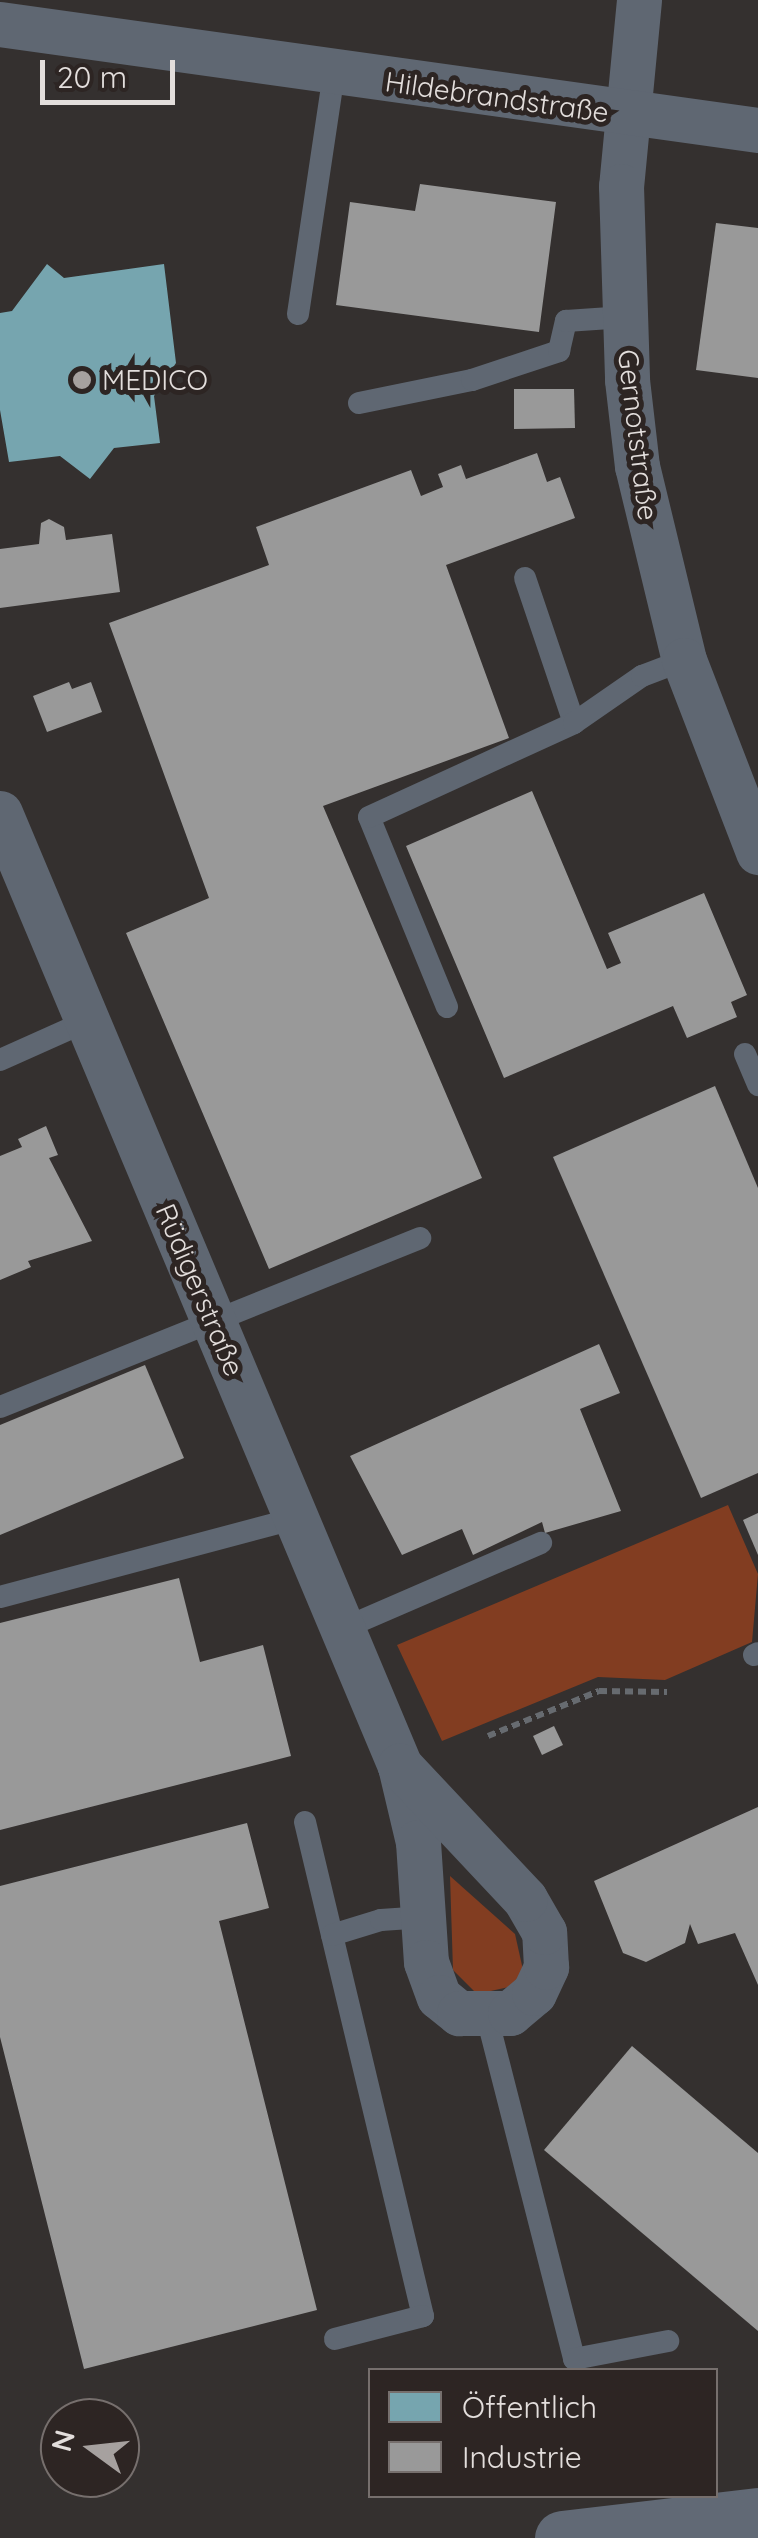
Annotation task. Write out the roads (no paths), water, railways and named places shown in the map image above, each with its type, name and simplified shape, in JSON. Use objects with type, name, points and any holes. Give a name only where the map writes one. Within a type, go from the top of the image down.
[{"type":"main road","points":[[562,2538],[758,2515]]},
{"type":"street","name":"Gernotstraße","points":[[639,0],[621,186],[625,317],[637,466],[684,660],[758,852]]},
{"type":"street","name":"Hildebrandstraße","points":[[21,18],[334,73],[628,116],[758,130]]},
{"type":"street","name":"Rüdigerstraße","points":[[0,813],[400,1766],[418,1842],[426,1962],[439,1997],[459,2013],[487,2017],[510,2013],[534,1992],[546,1967],[544,1932],[524,1899],[400,1766]]},
{"type":"lane","points":[[298,314],[334,73]]},
{"type":"lane","points":[[359,404],[472,380],[559,351],[566,321],[625,317]]},
{"type":"lane","points":[[525,578],[574,723]]},
{"type":"lane","points":[[448,1007],[369,817],[574,723],[642,676],[684,660]]},
{"type":"lane","points":[[0,1060],[88,1020]]},
{"type":"lane","points":[[745,1054],[758,1085]]},
{"type":"lane","points":[[0,1406],[420,1238]]},
{"type":"lane","points":[[0,1596],[296,1518]]},
{"type":"lane","points":[[342,1628],[540,1543]]},
{"type":"lane","points":[[305,1822],[423,2316],[335,2339]]},
{"type":"lane","points":[[332,1935],[425,1917]]},
{"type":"lane","points":[[487,2017],[574,2358],[668,2341]]},
{"type":"place","name":"MEDICO","points":[[82,380]]}]
